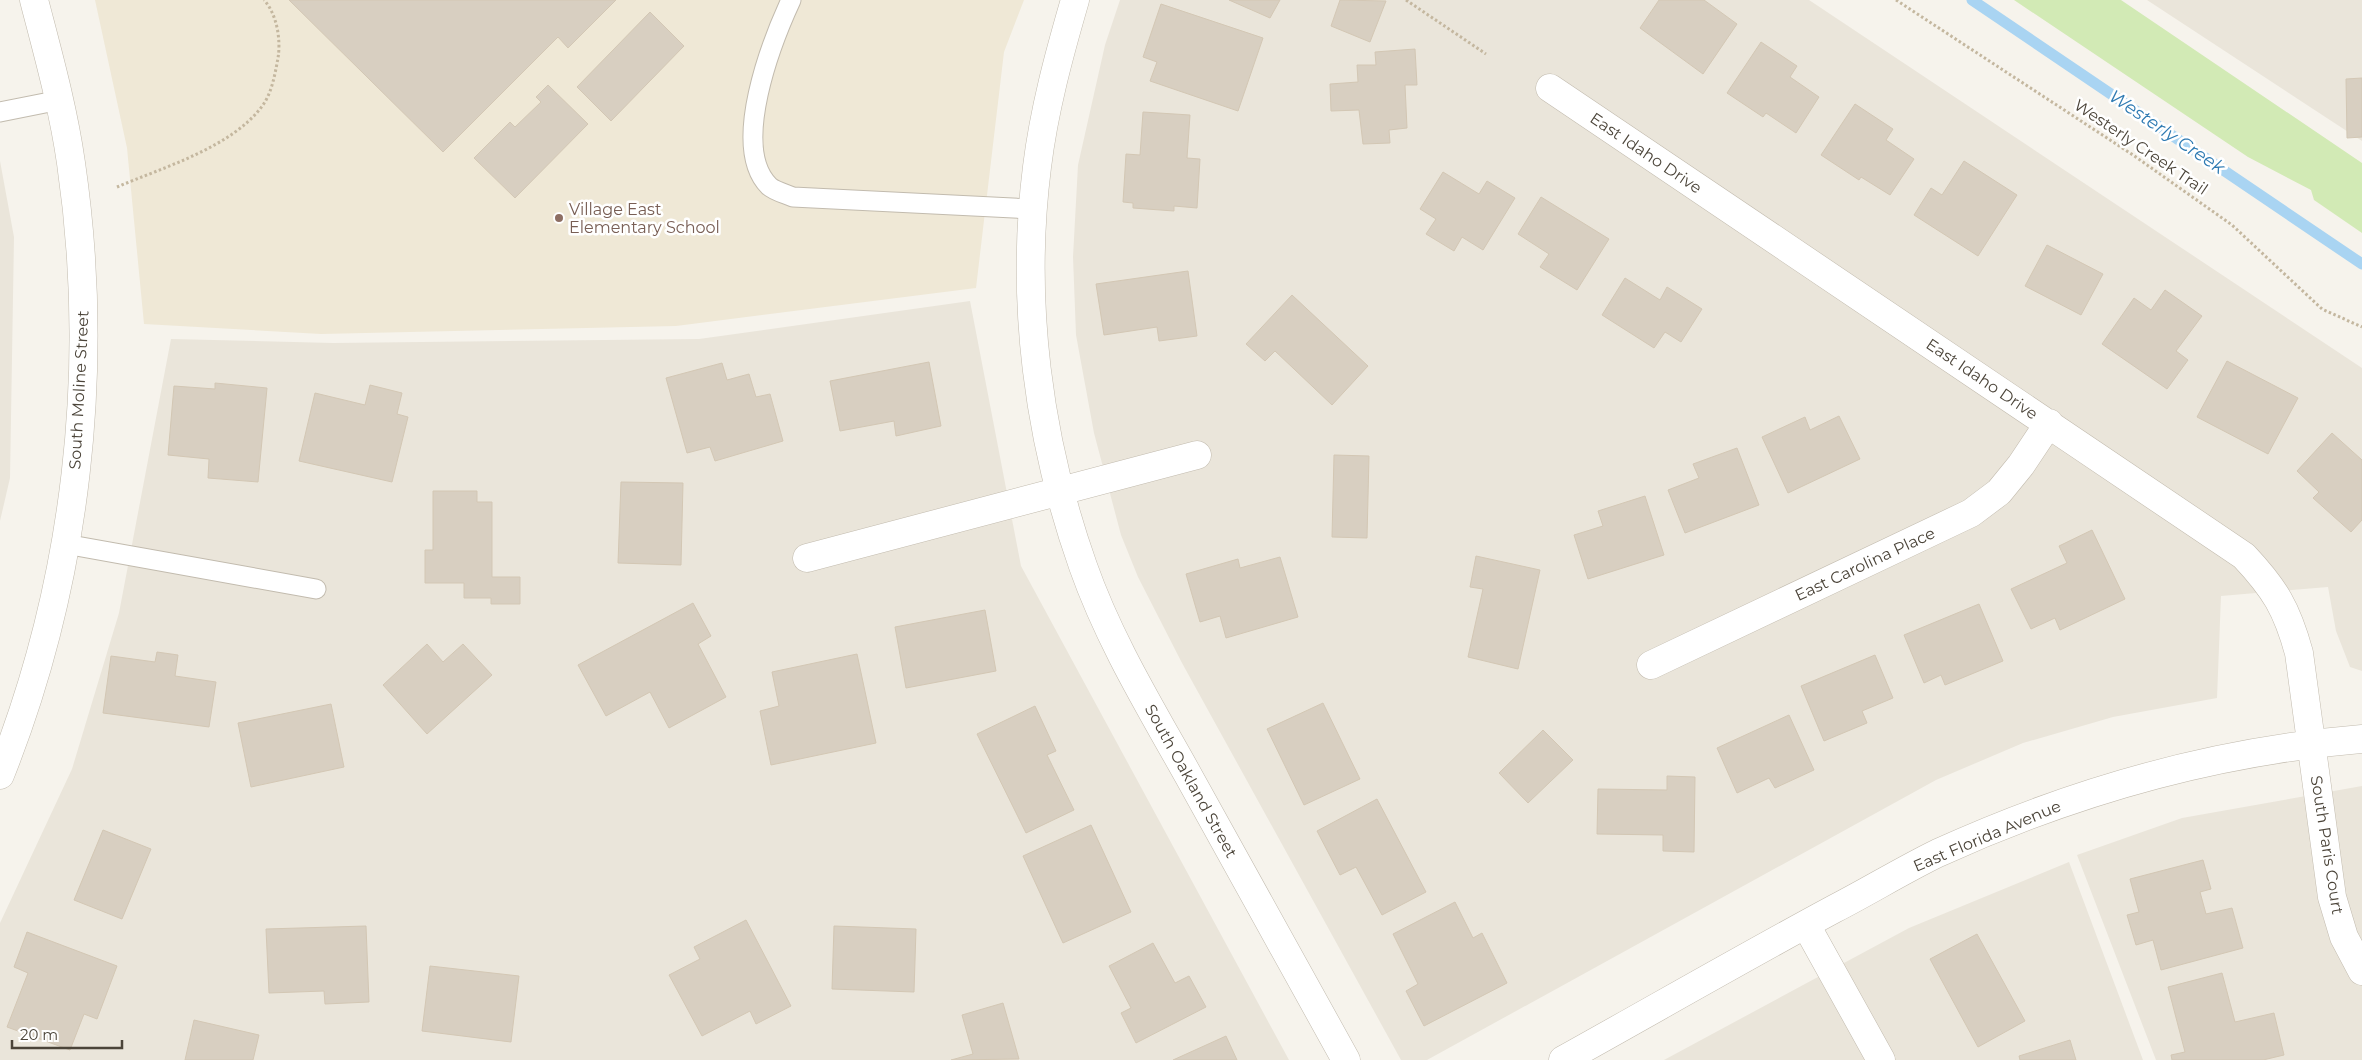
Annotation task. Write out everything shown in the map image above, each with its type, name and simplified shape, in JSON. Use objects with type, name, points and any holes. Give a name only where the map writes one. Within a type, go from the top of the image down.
[{"type":"street","name":"South Moline Street","points":[[0,775],[40,655],[65,544],[76,472],[84,347],[78,223],[60,100],[34,0]]},
{"type":"street","name":"South Oakland Street","points":[[1075,0],[1053,75],[1037,164],[1032,209],[1034,354],[1048,443],[1059,492],[1083,568],[1119,652],[1346,1060]]},
{"type":"street","name":"East Idaho Drive","points":[[1550,88],[2244,556],[2268,582],[2290,619],[2299,653],[2312,743]]},
{"type":"street","name":"East Carolina Place","points":[[1650,665],[1971,514],[1999,492],[2021,465],[2049,424]]},
{"type":"street","points":[[807,558],[1197,455]]},
{"type":"street","name":"East Florida Avenue","points":[[1563,1060],[1937,854],[2028,815],[2121,784],[2229,757],[2312,743],[2362,739]]},
{"type":"street","name":"South Paris Court","points":[[2312,743],[2332,897],[2344,937],[2362,971]]},
{"type":"street","points":[[1806,925],[1881,1060]]},
{"type":"lane","points":[[791,0],[774,36],[752,135],[757,166],[770,186],[794,197],[1032,209]]},
{"type":"lane","points":[[0,112],[60,100]]},
{"type":"lane","points":[[65,544],[316,589]]},
{"type":"path","points":[[117,187],[229,138],[246,125],[264,104],[274,80],[279,53],[278,29],[268,4],[264,0]]},
{"type":"path","points":[[1406,0],[1486,54]]},
{"type":"path","name":"Westerly Creek Trail","points":[[1896,0],[2133,155],[2232,225],[2322,309],[2362,327]]},
{"type":"shaded area","name":"Village East Elementary School","points":[[95,0],[1024,0],[1004,52],[976,288],[676,326],[321,334],[144,324],[127,148]]},
{"type":"shaded area","points":[[1120,0],[1809,0],[2362,368],[2362,671],[2350,667],[2336,631],[2328,587],[2221,596],[2217,698],[2113,717],[2023,743],[1936,780],[1427,1060],[1401,1060],[1182,663],[1138,577],[1121,535],[1094,433],[1076,335],[1073,257],[1078,165],[1105,45]]},
{"type":"shaded area","points":[[2147,0],[2362,0],[2362,141]]},
{"type":"shaded area","points":[[0,161],[14,237],[10,478],[0,521]]},
{"type":"shaded area","points":[[970,301],[1021,566],[1289,1060],[0,1060],[0,923],[72,769],[119,613],[171,339],[333,343],[699,339]]},
{"type":"shaded area","points":[[2362,786],[2362,1060],[2156,1060],[2077,855],[2182,818]]},
{"type":"shaded area","points":[[2069,862],[2143,1060],[1664,1060],[1909,928]]},
{"type":"green space","points":[[2014,0],[2121,0],[2362,163],[2362,233],[2314,200],[2311,190],[2248,157]]},
{"type":"building","points":[[289,0],[616,0],[568,48],[558,37],[443,152]]},
{"type":"building","points":[[1229,0],[1280,0],[1270,18]]},
{"type":"building","points":[[1340,0],[1386,1],[1370,42],[1331,26]]},
{"type":"building","points":[[1659,0],[1704,0],[1737,24],[1703,74],[1640,28]]},
{"type":"building","points":[[1161,4],[1263,38],[1238,111],[1150,81],[1157,62],[1143,57]]},
{"type":"building","points":[[650,12],[684,46],[611,121],[577,87]]},
{"type":"building","points":[[1761,42],[1797,66],[1790,77],[1819,97],[1796,133],[1766,113],[1763,117],[1727,93]]},
{"type":"building","points":[[1415,49],[1417,85],[1405,85],[1407,128],[1389,130],[1390,143],[1363,144],[1359,110],[1331,111],[1330,84],[1358,82],[1357,65],[1376,65],[1375,52]]},
{"type":"building","points":[[2362,78],[2362,137],[2347,138],[2346,79]]},
{"type":"building","points":[[548,85],[588,124],[515,198],[474,158],[510,122],[515,127],[541,102],[536,97]]},
{"type":"building","points":[[1855,104],[1893,129],[1886,140],[1914,159],[1890,195],[1861,177],[1859,180],[1821,155]]},
{"type":"building","points":[[1143,112],[1190,115],[1187,158],[1200,159],[1197,208],[1174,206],[1174,211],[1133,208],[1133,203],[1123,202],[1126,154],[1140,155]]},
{"type":"building","points":[[1964,161],[2017,195],[1978,256],[1914,215],[1931,188],[1942,195]]},
{"type":"building","points":[[1443,172],[1479,194],[1487,181],[1515,198],[1483,250],[1462,237],[1454,251],[1426,234],[1436,219],[1420,209]]},
{"type":"building","points":[[1541,197],[1609,239],[1577,290],[1540,267],[1549,254],[1518,234]]},
{"type":"building","points":[[2047,245],[2103,274],[2081,315],[2025,286]]},
{"type":"building","points":[[1188,271],[1197,336],[1159,341],[1157,327],[1104,335],[1096,284]]},
{"type":"building","points":[[1625,278],[1660,300],[1667,287],[1702,309],[1681,342],[1665,332],[1654,348],[1602,315]]},
{"type":"building","points":[[2165,290],[2202,316],[2176,351],[2188,360],[2167,389],[2102,344],[2134,298],[2151,310]]},
{"type":"building","points":[[1292,295],[1368,366],[1332,405],[1275,351],[1265,361],[1246,344]]},
{"type":"building","points":[[2227,361],[2298,398],[2268,454],[2197,417]]},
{"type":"building","points":[[929,362],[941,426],[896,436],[894,421],[840,431],[830,381]]},
{"type":"building","points":[[722,363],[727,380],[749,374],[756,397],[770,394],[783,441],[715,461],[710,447],[687,453],[666,378]]},
{"type":"building","points":[[215,383],[267,388],[258,482],[208,478],[209,459],[168,455],[174,386],[215,389]]},
{"type":"building","points":[[370,385],[402,393],[397,414],[408,417],[392,482],[299,461],[315,393],[365,405]]},
{"type":"building","points":[[1839,416],[1860,459],[1788,493],[1762,437],[1805,417],[1810,430]]},
{"type":"building","points":[[2332,433],[2362,460],[2362,520],[2351,532],[2313,498],[2319,492],[2297,471]]},
{"type":"building","points":[[1737,448],[1759,505],[1685,533],[1668,490],[1699,478],[1693,464]]},
{"type":"building","points":[[1334,455],[1369,456],[1367,538],[1332,537]]},
{"type":"building","points":[[621,482],[683,483],[681,565],[618,563]]},
{"type":"building","points":[[433,491],[477,491],[477,502],[492,502],[492,577],[520,577],[520,604],[491,604],[491,598],[464,598],[464,583],[425,583],[425,550],[433,550]]},
{"type":"building","points":[[1645,496],[1664,555],[1588,579],[1574,535],[1603,526],[1598,511]]},
{"type":"building","points":[[2092,530],[2125,599],[2060,630],[2055,618],[2031,629],[2011,589],[2067,563],[2059,546]]},
{"type":"building","points":[[1476,556],[1540,570],[1518,669],[1468,657],[1483,589],[1470,587]]},
{"type":"building","points":[[1280,557],[1298,617],[1226,638],[1220,616],[1200,622],[1186,574],[1238,559],[1240,568]]},
{"type":"building","points":[[693,603],[711,636],[698,644],[726,697],[669,728],[650,692],[606,716],[578,665]]},
{"type":"building","points":[[1979,604],[2003,661],[1945,685],[1941,675],[1924,683],[1904,635]]},
{"type":"building","points":[[985,610],[996,671],[906,688],[895,627]]},
{"type":"building","points":[[427,644],[443,662],[463,644],[492,675],[427,734],[383,685]]},
{"type":"building","points":[[157,652],[178,655],[175,676],[216,682],[209,727],[103,713],[111,656],[155,662]]},
{"type":"building","points":[[857,654],[876,743],[771,765],[760,711],[779,706],[772,672]]},
{"type":"building","points":[[1875,655],[1893,698],[1862,711],[1867,723],[1824,741],[1801,686]]},
{"type":"building","points":[[1323,703],[1360,779],[1304,805],[1267,729]]},
{"type":"building","points":[[331,704],[344,767],[251,787],[238,723]]},
{"type":"building","points":[[1035,706],[1056,751],[1047,755],[1074,810],[1026,833],[977,734]]},
{"type":"building","points":[[1789,715],[1814,770],[1775,788],[1769,778],[1737,793],[1717,748]]},
{"type":"building","points":[[1543,730],[1573,760],[1528,803],[1499,773]]},
{"type":"building","points":[[1667,776],[1695,777],[1694,852],[1663,851],[1663,835],[1597,834],[1598,789],[1667,790]]},
{"type":"building","points":[[1377,799],[1426,892],[1382,915],[1356,867],[1340,875],[1317,831]]},
{"type":"building","points":[[1091,825],[1131,912],[1063,943],[1023,856]]},
{"type":"building","points":[[103,830],[151,849],[122,919],[74,900]]},
{"type":"building","points":[[2203,860],[2211,889],[2200,892],[2206,914],[2232,908],[2243,948],[2161,970],[2153,940],[2136,945],[2127,915],[2139,912],[2130,879]]},
{"type":"building","points":[[1455,902],[1473,938],[1482,933],[1507,983],[1424,1026],[1406,991],[1418,984],[1393,934]]},
{"type":"building","points":[[746,920],[791,1006],[756,1024],[750,1011],[702,1036],[669,975],[700,959],[694,947]]},
{"type":"building","points":[[366,926],[369,1002],[325,1004],[324,991],[269,993],[266,929]]},
{"type":"building","points":[[834,926],[916,929],[914,992],[832,989]]},
{"type":"building","points":[[27,932],[117,966],[97,1019],[84,1014],[70,1050],[7,1027],[28,973],[14,967]]},
{"type":"building","points":[[1977,934],[2025,1021],[1978,1047],[1930,959]]},
{"type":"building","points":[[1153,943],[1175,983],[1189,976],[1206,1007],[1136,1043],[1121,1013],[1131,1008],[1109,966]]},
{"type":"building","points":[[430,966],[519,976],[511,1042],[422,1031]]},
{"type":"building","points":[[2222,973],[2235,1022],[2274,1013],[2284,1055],[2263,1060],[2172,1060],[2171,1055],[2185,1052],[2168,987]]},
{"type":"building","points":[[1003,1003],[1019,1059],[951,1060],[973,1054],[962,1015]]},
{"type":"building","points":[[194,1020],[259,1035],[253,1060],[185,1060]]},
{"type":"building","points":[[1226,1036],[1237,1060],[1173,1060]]},
{"type":"building","points":[[2070,1040],[2076,1060],[2020,1060],[2019,1056]]},
{"type":"waterway","name":"Westerly Creek","points":[[1972,0],[2362,264]]},
{"type":"place","name":"Village East Elementary School","points":[[559,218]]}]
